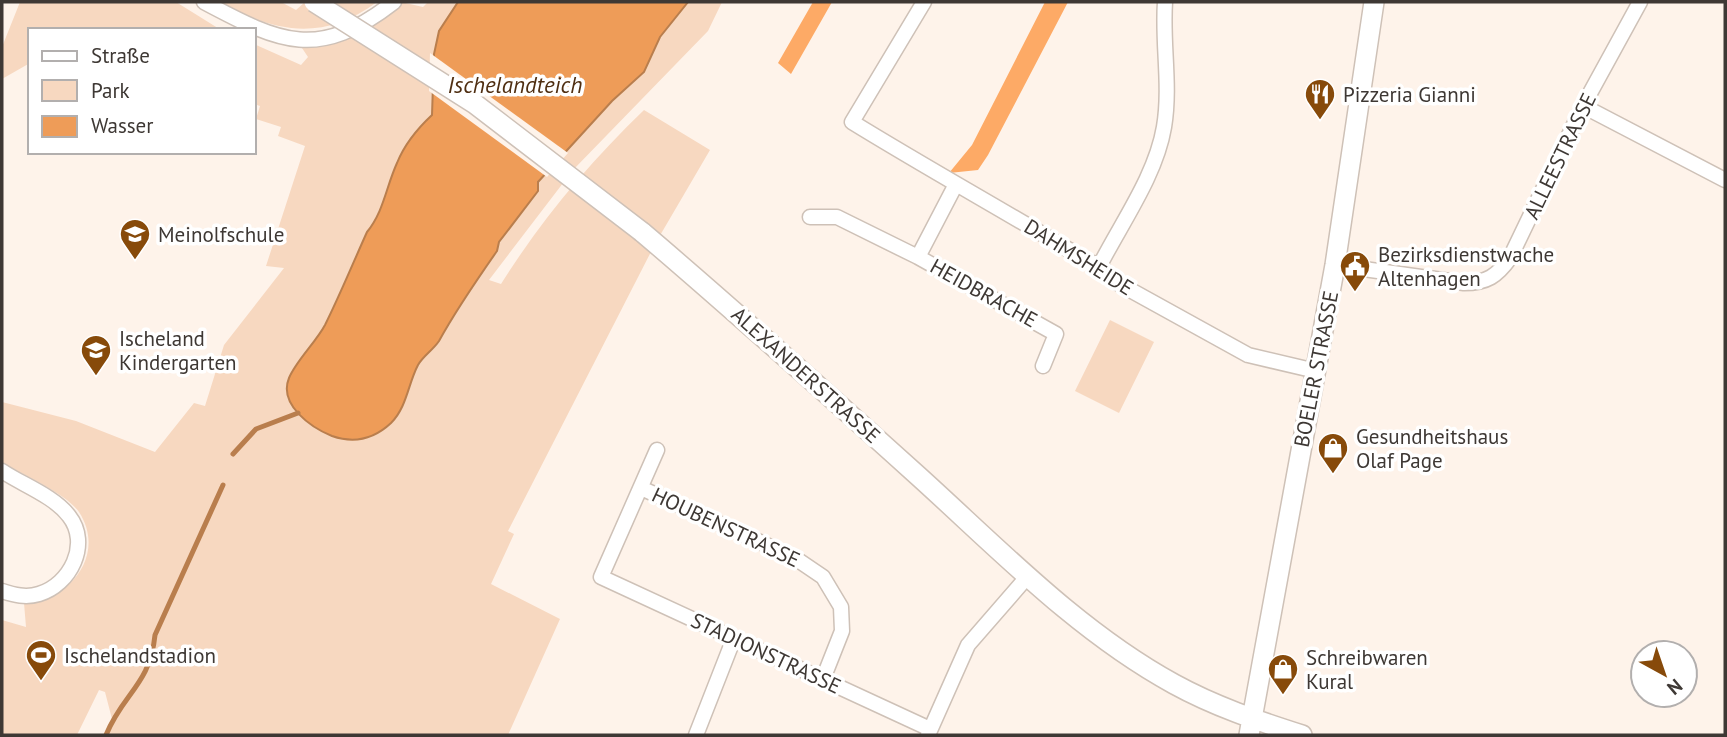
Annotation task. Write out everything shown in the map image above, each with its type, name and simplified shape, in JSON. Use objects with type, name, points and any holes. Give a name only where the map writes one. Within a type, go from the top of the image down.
[{"type":"main road","name":"ALEXANDERSTRASSE","points":[[314,2],[475,104],[642,232],[735,311],[1028,576],[1153,671],[1250,727],[1301,735]]},
{"type":"main road","name":"BOELER STRASSE","points":[[1250,727],[1335,265],[1374,2]]},
{"type":"street","points":[[204,2],[253,28]]},
{"type":"street","points":[[256,29],[289,40],[338,37],[394,2]]},
{"type":"street","name":"DAHMSHEIDE","points":[[924,2],[852,122],[955,186],[995,205],[1089,262],[1100,265],[1114,281],[1248,355],[1316,370]]},
{"type":"street","points":[[1100,265],[1143,182],[1163,130],[1167,101],[1165,2]]},
{"type":"street","name":"ALLEESTRASSE","points":[[1335,265],[1465,283],[1492,278],[1510,258],[1583,106],[1640,2]]},
{"type":"street","points":[[1583,106],[1725,180]]},
{"type":"street","name":"HEIDBRACHE","points":[[918,257],[955,186]]},
{"type":"street","name":"HEIDBRACHE","points":[[810,217],[837,217],[918,257],[1056,334],[1043,366]]},
{"type":"street","name":"HOUBENSTRASSE","points":[[601,577],[657,450]]},
{"type":"street","points":[[2,471],[58,505],[71,517],[79,548],[75,563],[65,578],[51,589],[25,596],[2,591]]},
{"type":"street","name":"HOUBENSTRASSE","points":[[641,488],[795,558],[823,577],[841,607],[842,631],[823,679]]},
{"type":"street","points":[[929,732],[968,645],[1028,576]]},
{"type":"street","name":"STADIONSTRASSE","points":[[601,577],[823,679],[929,732]]},
{"type":"street","points":[[696,735],[734,638]]},
{"type":"green space","points":[[20,2],[176,2],[218,28],[28,28],[28,64],[2,79],[2,47]]},
{"type":"green space","points":[[219,2],[281,2],[296,10],[305,2],[377,2],[357,15],[337,23],[299,29],[260,21]]},
{"type":"green space","points":[[401,2],[423,7],[428,2],[458,2],[439,31],[434,54],[432,115],[416,131],[404,149],[377,216],[367,232],[324,327],[288,379],[405,400],[418,363],[438,343],[448,321],[497,252],[499,242],[538,191],[538,183],[612,101],[644,72],[660,37],[688,2],[722,2],[708,31],[573,170],[489,280],[501,284],[567,193],[604,150],[644,110],[710,150],[655,244],[508,531],[514,534],[491,584],[560,619],[508,735],[106,735],[112,719],[105,692],[99,690],[77,735],[2,735],[2,620],[26,627],[24,603],[56,594],[69,585],[86,559],[89,544],[87,528],[73,505],[54,491],[2,462],[2,402],[76,421],[155,452],[194,403],[205,406],[224,345],[284,268],[266,266],[305,146],[278,136],[281,127],[256,119],[260,106],[256,105],[256,45],[301,65],[308,57],[300,45]]},
{"type":"green space","points":[[1110,320],[1154,342],[1119,413],[1075,391]]},
{"type":"shaded area","points":[[813,2],[832,2],[791,74],[778,63]]},
{"type":"shaded area","points":[[1045,2],[1068,2],[988,155],[978,170],[949,173],[972,145]]},
{"type":"water","name":"Ischelandteich","points":[[458,2],[688,2],[660,37],[644,72],[612,101],[538,182],[538,191],[499,242],[497,251],[439,341],[418,365],[396,417],[385,428],[371,436],[349,440],[332,436],[307,421],[292,406],[287,388],[289,378],[325,325],[367,232],[377,216],[404,149],[416,131],[432,115],[434,54],[439,31]]},
{"type":"pier","points":[[430,53],[568,153],[547,177],[429,91]]},
{"type":"waterway","points":[[233,454],[256,429],[298,413]]},
{"type":"waterway","points":[[106,735],[148,666],[155,635],[223,485]]},
{"type":"place","name":"Pizzeria Gianni","points":[[1320,121]]},
{"type":"place","name":"Meinolfschule","points":[[135,261]]},
{"type":"place","name":"Bezirksdienstwache Altenhagen","points":[[1355,293]]},
{"type":"place","name":"Ischeland Kindergarten","points":[[96,377]]},
{"type":"place","name":"Gesundheitshaus Olaf Page","points":[[1333,475]]},
{"type":"place","name":"Ischelandstadion","points":[[41,682]]},
{"type":"place","name":"Schreibwaren Kural","points":[[1283,696]]}]
